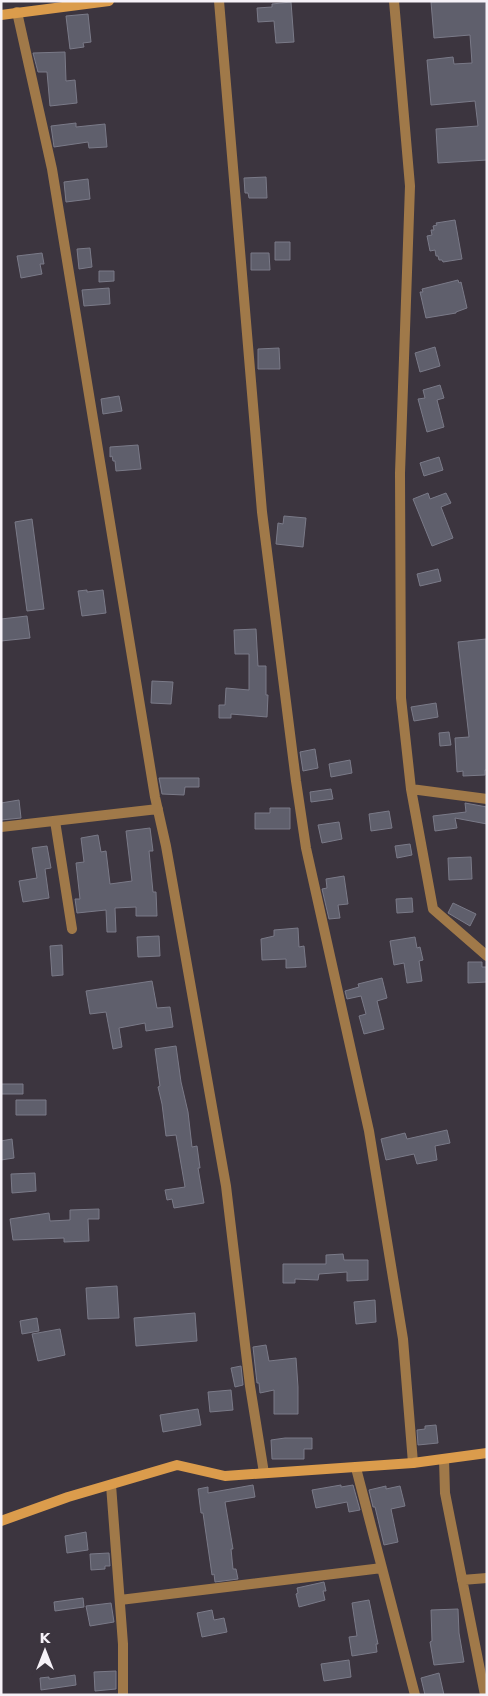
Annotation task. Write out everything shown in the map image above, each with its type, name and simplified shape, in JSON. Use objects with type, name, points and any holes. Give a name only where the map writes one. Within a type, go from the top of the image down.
[{"type":"street","points":[[1,15],[108,1]]},
{"type":"street","points":[[218,1],[262,512],[296,781],[306,848],[369,1131],[403,1339],[413,1464]]},
{"type":"street","points":[[394,1],[410,186],[400,473],[401,698],[411,789],[433,909],[487,956]]},
{"type":"street","points":[[17,12],[52,168],[158,809],[226,1186],[250,1386],[264,1473]]},
{"type":"street","points":[[411,789],[487,799]]},
{"type":"street","points":[[1,828],[158,809]]},
{"type":"street","points":[[55,821],[72,929]]},
{"type":"street","points":[[1,1521],[68,1497],[177,1465],[225,1476],[413,1464],[487,1453]]},
{"type":"street","points":[[444,1460],[445,1493],[485,1695]]},
{"type":"street","points":[[356,1468],[415,1695]]},
{"type":"street","points":[[111,1484],[123,1644],[123,1695]]},
{"type":"street","points":[[120,1600],[382,1568]]},
{"type":"street","points":[[462,1580],[487,1578]]},
{"type":"building","points":[[487,1],[487,160],[438,163],[436,129],[478,126],[475,101],[431,105],[427,60],[453,57],[454,64],[472,63],[470,35],[434,38],[431,2]]},
{"type":"building","points":[[291,2],[294,42],[276,43],[274,21],[258,22],[257,8],[272,7],[272,4]]},
{"type":"building","points":[[88,14],[91,42],[83,43],[84,47],[70,49],[66,16]]},
{"type":"building","points":[[65,52],[66,81],[75,80],[77,103],[50,106],[47,72],[38,72],[33,53]]},
{"type":"building","points":[[76,123],[76,127],[105,124],[107,147],[89,148],[88,142],[54,147],[51,126]]},
{"type":"building","points":[[266,177],[267,198],[249,198],[248,193],[245,193],[244,178]]},
{"type":"building","points":[[88,179],[90,199],[66,202],[64,182]]},
{"type":"building","points":[[455,220],[462,259],[443,262],[436,256],[435,250],[430,251],[427,236],[432,235],[431,230],[434,230],[433,226],[437,225],[436,223]]},
{"type":"building","points":[[275,242],[290,242],[290,260],[275,260]]},
{"type":"building","points":[[90,248],[92,267],[79,269],[77,249]]},
{"type":"building","points":[[42,253],[44,264],[40,264],[42,274],[21,278],[17,256]]},
{"type":"building","points":[[251,253],[269,253],[270,270],[251,270]]},
{"type":"building","points":[[99,271],[114,271],[114,281],[99,282]]},
{"type":"building","points":[[458,280],[459,283],[461,282],[467,308],[456,313],[426,318],[420,292],[423,292],[422,289]]},
{"type":"building","points":[[109,288],[110,304],[84,306],[82,290]]},
{"type":"building","points":[[435,347],[440,366],[420,372],[415,353]]},
{"type":"building","points":[[279,348],[280,369],[258,369],[258,349]]},
{"type":"building","points":[[440,385],[444,398],[437,400],[444,427],[427,432],[418,399],[425,398],[423,390]]},
{"type":"building","points":[[119,396],[122,411],[103,414],[101,399]]},
{"type":"building","points":[[138,445],[141,469],[116,471],[115,461],[113,461],[112,456],[110,457],[110,447]]},
{"type":"building","points":[[439,457],[443,470],[424,476],[420,463]]},
{"type":"building","points":[[428,493],[430,499],[446,493],[451,503],[441,507],[453,538],[432,546],[413,499]]},
{"type":"building","points":[[284,516],[306,518],[303,547],[276,544],[278,523],[283,524]]},
{"type":"building","points":[[32,519],[44,609],[27,611],[15,522]]},
{"type":"building","points":[[438,569],[441,581],[420,586],[417,574]]},
{"type":"building","points":[[87,590],[87,592],[103,590],[106,613],[82,616],[78,591]]},
{"type":"building","points":[[27,616],[30,638],[1,641],[1,619]]},
{"type":"building","points":[[256,629],[258,666],[266,666],[267,717],[231,714],[231,718],[219,718],[219,705],[225,705],[226,688],[249,690],[249,654],[235,654],[234,630]]},
{"type":"building","points":[[486,639],[487,770],[485,770],[485,775],[463,776],[463,771],[457,772],[455,738],[469,737],[458,642]]},
{"type":"building","points":[[152,681],[173,682],[171,704],[151,703]]},
{"type":"building","points":[[436,703],[438,717],[414,721],[411,707]]},
{"type":"building","points":[[449,732],[451,745],[440,746],[439,733]]},
{"type":"building","points":[[315,749],[318,768],[303,771],[300,752]]},
{"type":"building","points":[[350,760],[352,773],[331,777],[329,764]]},
{"type":"building","points":[[159,778],[199,778],[199,787],[185,787],[184,795],[162,794]]},
{"type":"building","points":[[331,789],[333,799],[311,802],[310,792]]},
{"type":"building","points":[[19,800],[21,818],[1,820],[1,803]]},
{"type":"building","points":[[465,803],[487,807],[487,824],[455,818],[457,828],[435,831],[433,816],[466,812]]},
{"type":"building","points":[[270,808],[290,808],[290,829],[255,829],[255,813],[270,813]]},
{"type":"building","points":[[389,811],[392,828],[371,831],[369,814]]},
{"type":"building","points":[[339,822],[342,839],[322,843],[318,825]]},
{"type":"building","points":[[150,828],[153,851],[149,851],[153,892],[156,892],[157,916],[136,916],[136,907],[115,908],[116,932],[107,932],[106,910],[77,913],[75,899],[80,899],[76,863],[84,862],[81,838],[98,835],[101,852],[106,851],[110,884],[132,881],[126,831]]},
{"type":"building","points":[[410,844],[412,855],[397,858],[395,846]]},
{"type":"building","points":[[47,846],[51,868],[45,869],[49,898],[23,902],[19,881],[37,878],[32,848]]},
{"type":"building","points":[[471,857],[472,879],[449,880],[448,858]]},
{"type":"building","points":[[344,876],[348,904],[338,905],[340,918],[329,919],[322,889],[327,888],[326,879]]},
{"type":"building","points":[[412,898],[413,912],[397,913],[396,899]]},
{"type":"building","points":[[453,903],[476,914],[470,926],[448,913]]},
{"type":"building","points":[[298,928],[299,947],[304,946],[306,967],[286,968],[286,959],[262,960],[261,939],[274,936],[274,930]]},
{"type":"building","points":[[159,936],[160,956],[138,957],[137,937]]},
{"type":"building","points":[[415,937],[417,948],[420,947],[423,960],[419,961],[422,981],[407,983],[404,963],[394,965],[390,941]]},
{"type":"building","points":[[62,945],[63,975],[52,976],[50,946]]},
{"type":"building","points":[[468,962],[482,962],[482,967],[487,967],[487,982],[468,983]]},
{"type":"building","points":[[382,978],[387,998],[377,1001],[384,1029],[364,1034],[359,1016],[366,1014],[361,996],[347,999],[345,991],[359,987],[358,984]]},
{"type":"building","points":[[152,981],[157,1008],[170,1007],[173,1027],[146,1031],[145,1023],[119,1028],[122,1047],[113,1049],[106,1012],[90,1014],[86,991]]},
{"type":"building","points":[[176,1046],[181,1082],[188,1112],[192,1147],[197,1146],[200,1168],[198,1168],[204,1203],[174,1208],[172,1199],[167,1200],[165,1190],[185,1187],[176,1135],[166,1136],[158,1087],[160,1086],[155,1049]]},
{"type":"building","points":[[1,1084],[23,1084],[23,1094],[1,1094]]},
{"type":"building","points":[[16,1100],[46,1100],[46,1115],[16,1115]]},
{"type":"building","points":[[447,1130],[450,1143],[435,1146],[437,1160],[417,1164],[414,1154],[386,1160],[381,1139],[405,1133],[407,1139]]},
{"type":"building","points":[[12,1139],[14,1158],[1,1160],[1,1141]]},
{"type":"building","points":[[35,1173],[36,1191],[12,1193],[11,1174]]},
{"type":"building","points":[[99,1209],[99,1219],[88,1219],[89,1241],[64,1242],[64,1238],[13,1240],[10,1219],[49,1213],[50,1221],[70,1220],[70,1210]]},
{"type":"building","points":[[343,1254],[344,1260],[368,1260],[368,1280],[347,1281],[347,1272],[319,1274],[318,1280],[295,1279],[295,1283],[283,1283],[283,1264],[326,1264],[326,1255]]},
{"type":"building","points":[[117,1286],[119,1318],[88,1319],[86,1288]]},
{"type":"building","points":[[375,1300],[376,1322],[356,1324],[354,1302]]},
{"type":"building","points":[[195,1313],[197,1341],[136,1346],[134,1318]]},
{"type":"building","points":[[37,1318],[39,1331],[22,1334],[20,1321]]},
{"type":"building","points":[[60,1329],[65,1355],[38,1361],[32,1334]]},
{"type":"building","points":[[266,1345],[269,1361],[296,1358],[298,1414],[274,1414],[274,1390],[260,1393],[253,1347]]},
{"type":"building","points":[[241,1366],[243,1385],[235,1387],[231,1368]]},
{"type":"building","points":[[231,1390],[233,1410],[210,1412],[208,1392]]},
{"type":"building","points":[[198,1409],[201,1425],[163,1432],[160,1415]]},
{"type":"building","points":[[436,1425],[438,1443],[418,1445],[417,1430],[425,1429],[425,1426]]},
{"type":"building","points":[[312,1438],[312,1449],[304,1449],[304,1459],[272,1459],[271,1440]]},
{"type":"building","points":[[253,1485],[255,1497],[225,1502],[233,1549],[231,1549],[233,1569],[236,1569],[238,1579],[215,1582],[214,1574],[212,1575],[198,1489],[208,1487],[208,1493]]},
{"type":"building","points":[[341,1485],[341,1487],[353,1485],[360,1510],[349,1512],[347,1502],[316,1508],[312,1490]]},
{"type":"building","points":[[386,1486],[386,1489],[400,1486],[405,1506],[391,1509],[398,1542],[384,1545],[369,1490]]},
{"type":"building","points":[[86,1532],[88,1550],[67,1553],[65,1536]]},
{"type":"building","points":[[109,1553],[110,1566],[105,1566],[105,1569],[91,1570],[90,1554]]},
{"type":"building","points":[[324,1582],[325,1600],[299,1607],[296,1594],[298,1593],[297,1588]]},
{"type":"building","points":[[83,1598],[84,1607],[55,1611],[54,1602]]},
{"type":"building","points":[[369,1600],[378,1644],[376,1644],[377,1652],[352,1656],[349,1637],[357,1636],[352,1603]]},
{"type":"building","points":[[111,1603],[114,1622],[90,1626],[86,1606]]},
{"type":"building","points":[[458,1609],[459,1633],[464,1662],[434,1665],[430,1642],[432,1641],[431,1610]]},
{"type":"building","points":[[212,1610],[214,1620],[224,1618],[227,1632],[202,1637],[197,1613]]},
{"type":"building","points":[[349,1660],[351,1677],[324,1681],[321,1664]]},
{"type":"building","points":[[116,1671],[116,1689],[95,1691],[94,1672]]},
{"type":"building","points":[[439,1673],[444,1695],[425,1695],[421,1678]]},
{"type":"building","points":[[75,1675],[76,1685],[41,1690],[40,1678],[49,1677],[49,1679]]}]
